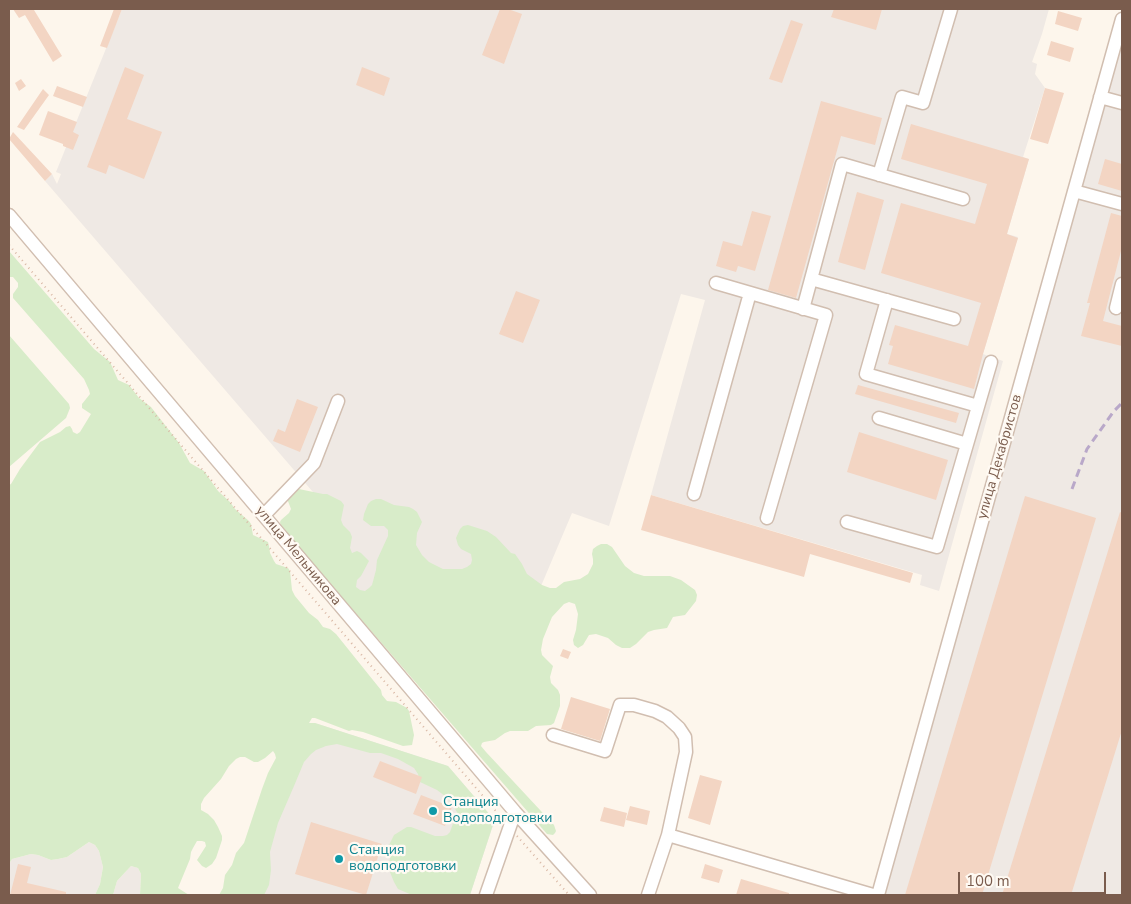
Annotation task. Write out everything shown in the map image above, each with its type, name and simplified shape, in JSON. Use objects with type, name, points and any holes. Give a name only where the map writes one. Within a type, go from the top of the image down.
[{"type":"street","points":[[879,175],[902,97],[923,104],[951,9]]},
{"type":"street","name":"улица Декабристов","points":[[878,895],[1122,19]]},
{"type":"street","points":[[1100,97],[1122,103]]},
{"type":"street","points":[[803,309],[842,164],[963,200]]},
{"type":"street","points":[[1074,191],[1122,204]]},
{"type":"street","name":"улица Мельникова","points":[[9,215],[515,812],[590,895]]},
{"type":"street","points":[[811,279],[954,319]]},
{"type":"street","points":[[716,283],[826,315],[767,518]]},
{"type":"street","points":[[1116,308],[1122,284]]},
{"type":"street","points":[[694,494],[750,293]]},
{"type":"street","points":[[887,300],[866,374],[978,406]]},
{"type":"street","points":[[847,522],[937,547],[991,362]]},
{"type":"street","points":[[264,515],[314,463],[338,401]]},
{"type":"street","points":[[879,418],[967,444]]},
{"type":"street","points":[[553,735],[605,751],[620,705],[634,705],[655,711],[667,717],[679,728],[685,738],[686,752],[668,835],[648,895]]},
{"type":"street","points":[[486,895],[515,812]]},
{"type":"street","points":[[668,835],[873,895]]},
{"type":"path","points":[[9,245],[569,895]]},
{"type":"shaded area","points":[[122,9],[1049,9],[1032,62],[1037,64],[1035,74],[1045,88],[1023,157],[1029,159],[1007,234],[1018,237],[983,354],[1003,361],[939,591],[920,585],[922,575],[651,495],[705,300],[681,294],[609,526],[572,513],[477,737],[316,556],[331,513],[45,181],[52,174],[57,184],[61,174],[56,172]]},
{"type":"shaded area","points":[[1122,31],[1122,895],[885,895]]},
{"type":"shaded area","points":[[315,723],[448,766],[491,816],[493,825],[470,895],[250,895],[291,770]]},
{"type":"shaded area","points":[[89,842],[95,845],[99,851],[103,867],[100,884],[95,895],[9,895],[9,864],[12,859],[31,854],[51,860],[58,859],[67,857]]},
{"type":"shaded area","points":[[131,866],[138,868],[141,874],[140,895],[113,895],[117,881]]},
{"type":"green space","points":[[9,251],[94,349],[110,362],[118,380],[129,385],[139,398],[151,407],[179,443],[190,463],[204,471],[218,491],[249,521],[253,535],[268,542],[270,553],[276,564],[288,568],[290,571],[292,590],[309,613],[323,627],[330,629],[336,634],[381,690],[382,695],[387,701],[396,702],[407,708],[414,735],[412,745],[403,746],[363,732],[349,731],[315,718],[312,718],[309,723],[315,723],[448,766],[491,816],[493,825],[470,895],[412,895],[398,889],[388,867],[390,859],[388,847],[394,835],[407,827],[411,827],[435,836],[447,835],[450,832],[457,812],[449,799],[437,790],[420,782],[414,768],[398,759],[381,753],[370,753],[337,744],[316,750],[304,762],[278,823],[270,852],[271,870],[269,885],[264,895],[219,895],[223,888],[225,875],[232,865],[236,853],[244,843],[268,773],[276,758],[273,751],[258,762],[245,757],[236,759],[204,798],[201,810],[214,820],[222,840],[216,858],[206,868],[197,860],[206,846],[205,842],[197,841],[178,888],[189,895],[140,895],[141,874],[138,868],[131,866],[117,881],[113,895],[95,895],[100,884],[103,867],[99,851],[95,845],[89,842],[67,857],[51,860],[31,854],[12,859],[9,864],[9,485],[40,442],[70,426],[73,432],[77,434],[91,414],[82,408],[82,404],[90,394],[84,379],[13,298],[18,283],[13,277],[9,277]]},
{"type":"green space","points":[[9,335],[69,404],[70,408],[66,418],[9,467]]},
{"type":"green space","points":[[294,488],[327,494],[341,501],[344,505],[341,520],[352,537],[350,548],[352,553],[357,551],[369,561],[357,580],[356,587],[360,590],[365,591],[372,585],[377,560],[388,536],[388,530],[384,526],[371,526],[363,520],[368,504],[376,499],[381,499],[394,505],[409,507],[417,512],[422,522],[417,533],[416,545],[429,562],[443,569],[462,569],[471,564],[471,554],[461,549],[456,538],[460,529],[468,525],[487,531],[496,537],[511,553],[515,554],[527,574],[542,585],[550,588],[556,588],[564,582],[580,579],[588,574],[593,564],[593,549],[601,544],[607,544],[612,547],[625,566],[634,573],[644,576],[670,576],[681,580],[695,590],[697,595],[696,601],[685,615],[673,617],[667,628],[648,632],[630,648],[622,648],[608,638],[596,634],[589,635],[583,645],[578,648],[574,645],[573,640],[578,614],[575,604],[569,602],[564,604],[552,617],[543,639],[541,650],[542,655],[553,666],[550,677],[551,683],[560,695],[560,706],[554,723],[536,726],[528,731],[510,731],[495,740],[482,743],[481,746],[554,825],[556,831],[553,835],[547,834],[281,527],[281,520],[291,509],[286,496]]},
{"type":"building","points":[[13,9],[35,9],[62,56],[53,62],[25,15],[19,18]]},
{"type":"building","points":[[114,9],[122,9],[107,48],[100,46]]},
{"type":"building","points":[[500,9],[508,9],[522,14],[504,64],[482,55]]},
{"type":"building","points":[[834,9],[882,9],[876,30],[831,17]]},
{"type":"building","points":[[1058,11],[1082,18],[1078,31],[1055,24]]},
{"type":"building","points":[[791,20],[803,24],[782,83],[769,79]]},
{"type":"building","points":[[1051,41],[1074,48],[1070,62],[1047,55]]},
{"type":"building","points":[[125,67],[144,75],[127,119],[162,132],[144,179],[109,165],[106,174],[87,167]]},
{"type":"building","points":[[362,67],[390,78],[384,96],[356,85]]},
{"type":"building","points":[[21,79],[26,86],[19,91],[15,83]]},
{"type":"building","points":[[57,86],[87,97],[83,107],[53,96]]},
{"type":"building","points":[[1045,88],[1064,93],[1048,144],[1030,139]]},
{"type":"building","points":[[43,89],[49,95],[24,130],[17,127]]},
{"type":"building","points":[[821,101],[882,118],[875,145],[841,136],[796,298],[768,290]]},
{"type":"building","points":[[48,111],[77,122],[73,132],[79,135],[73,150],[39,135]]},
{"type":"building","points":[[911,124],[1029,159],[1007,234],[1018,238],[974,389],[888,364],[893,346],[889,345],[895,325],[968,346],[981,303],[881,273],[901,203],[975,224],[987,184],[901,159]]},
{"type":"building","points":[[13,132],[52,174],[45,181],[9,139]]},
{"type":"building","points":[[1105,159],[1122,164],[1122,191],[1098,184]]},
{"type":"building","points":[[857,192],[884,200],[865,270],[838,262]]},
{"type":"building","points":[[752,211],[771,216],[755,271],[738,266],[736,272],[716,266],[723,241],[742,246]]},
{"type":"building","points":[[1111,213],[1122,216],[1122,247],[1103,321],[1122,326],[1122,346],[1081,336],[1090,303],[1087,303]]},
{"type":"building","points":[[516,291],[540,300],[523,343],[499,334]]},
{"type":"building","points":[[858,385],[959,413],[956,423],[855,394]]},
{"type":"building","points":[[297,399],[318,407],[300,452],[273,441],[278,429],[285,432]]},
{"type":"building","points":[[859,432],[948,460],[936,500],[847,472]]},
{"type":"building","points":[[651,495],[913,573],[910,583],[810,554],[804,577],[641,530]]},
{"type":"building","points":[[1025,496],[1096,518],[982,895],[905,895]]},
{"type":"building","points":[[1120,512],[1122,513],[1122,730],[1071,895],[1002,895]]},
{"type":"building","points":[[563,649],[571,652],[568,659],[560,656]]},
{"type":"building","points":[[571,697],[610,709],[600,741],[561,729]]},
{"type":"building","name":"Станция водоподготовки","points":[[380,761],[422,777],[416,794],[373,777]]},
{"type":"building","points":[[700,775],[722,781],[710,825],[688,818]]},
{"type":"building","name":"Станция Водоподготовки","points":[[421,795],[452,807],[445,826],[413,814]]},
{"type":"building","points":[[630,806],[650,811],[647,825],[626,820]]},
{"type":"building","points":[[604,807],[627,813],[624,827],[600,821]]},
{"type":"building","name":"Станция водоподготовки","points":[[311,822],[382,844],[366,895],[295,874]]},
{"type":"building","points":[[18,864],[31,867],[27,883],[66,892],[66,895],[10,895]]},
{"type":"building","points":[[705,864],[723,870],[719,883],[701,878]]},
{"type":"building","points":[[741,879],[789,893],[789,895],[736,895]]},
{"type":"railway","points":[[1072,489],[1087,449],[1114,411],[1122,403]]},
{"type":"place","name":"Станция Водоподготовки","points":[[433,811]]},
{"type":"place","name":"Станция водоподготовки","points":[[339,859]]}]
